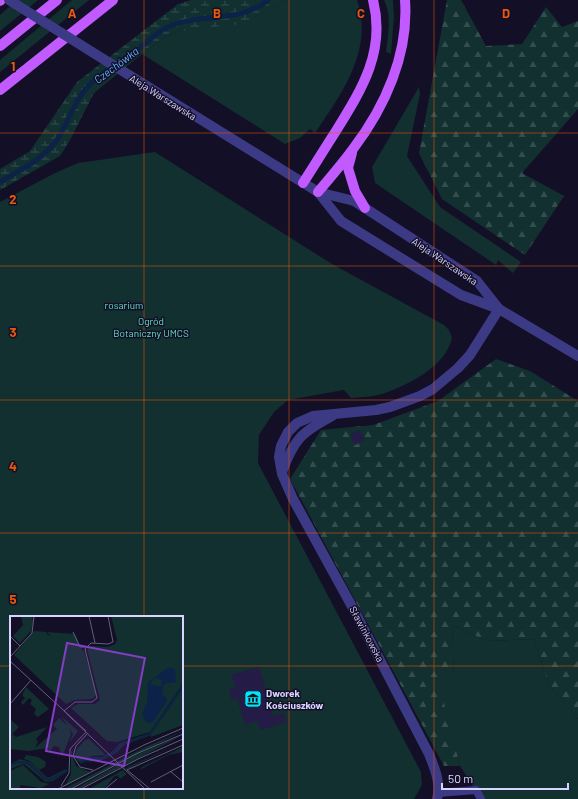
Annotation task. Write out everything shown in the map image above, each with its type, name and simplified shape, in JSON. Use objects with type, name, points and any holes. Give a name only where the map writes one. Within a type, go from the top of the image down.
[{"type":"main road","points":[[0,46],[57,0]]},
{"type":"main road","points":[[0,90],[113,0]]},
{"type":"main road","points":[[303,183],[352,106],[367,76],[375,49],[377,36],[378,23],[373,0]]},
{"type":"main road","points":[[318,192],[353,149],[375,116],[391,86],[402,44],[406,17],[405,0]]},
{"type":"main road","points":[[353,149],[348,168],[355,191],[365,208]]},
{"type":"street","name":"Aleja Warszawska","points":[[10,0],[318,192],[354,201],[477,281],[499,309]]},
{"type":"street","name":"Aleja Warszawska","points":[[318,192],[341,221],[461,295],[499,309],[578,356]]},
{"type":"street","name":"Sławinkowska","points":[[438,796],[436,773],[429,754],[355,612],[293,499],[282,474],[294,445],[302,434],[337,413],[376,410],[390,407],[420,396],[433,389],[458,368],[470,355],[499,309]]},
{"type":"lane","points":[[438,796],[476,790],[481,799]]},
{"type":"green space","points":[[17,0],[38,0],[0,31],[0,15]]},
{"type":"green space","points":[[72,0],[89,0],[0,72],[0,60]]},
{"type":"green space","points":[[191,0],[285,0],[267,14],[242,24],[181,31],[167,36],[94,93],[69,142],[60,156],[0,190],[0,169],[30,151],[77,82],[178,4]]},
{"type":"green space","points":[[285,0],[357,0],[361,18],[361,36],[358,53],[345,87],[315,133],[310,129],[300,138],[285,144],[142,54],[167,36],[181,31],[267,14]]},
{"type":"green space","points":[[384,0],[393,0],[394,16],[391,54],[386,52],[389,19]]},
{"type":"green space","points":[[447,0],[461,0],[486,46],[522,44],[546,7],[562,27],[578,21],[578,109],[522,173],[564,196],[525,255],[442,199],[419,153]]},
{"type":"green space","points":[[419,87],[420,94],[407,156],[440,207],[521,262],[513,273],[498,260],[496,265],[375,183],[372,167]]},
{"type":"green space","name":"Ogród Botaniczny UMCS","points":[[155,152],[332,264],[444,325],[449,330],[452,338],[443,357],[426,373],[416,379],[395,389],[373,396],[351,398],[344,390],[288,400],[274,412],[259,435],[258,463],[421,772],[422,785],[414,799],[0,799],[0,202],[55,173],[78,163]]},
{"type":"green space","points":[[496,359],[530,371],[578,401],[578,719],[549,685],[534,639],[487,641],[452,625],[454,673],[439,683],[460,766],[444,766],[290,479],[321,430],[373,425],[438,401]]},
{"type":"green space","points":[[452,625],[487,641],[534,639],[549,685],[578,719],[578,799],[481,799],[460,766],[438,682],[454,673]]},
{"type":"building","points":[[359,430],[365,440],[355,445],[350,435]]},
{"type":"building","name":"Dworek Kościuszków","points":[[259,667],[273,716],[284,713],[287,722],[260,730],[257,721],[245,725],[237,698],[232,700],[229,689],[235,687],[231,675]]},
{"type":"waterway","name":"Czechówka","points":[[0,182],[30,164],[50,148],[60,135],[76,103],[90,85],[166,28],[178,23],[192,20],[245,12],[268,0]]},
{"type":"place","name":"Dworek Kościuszków","points":[[253,699]]},
{"type":"park label","name":"rosarium","points":[[124,305]]}]
